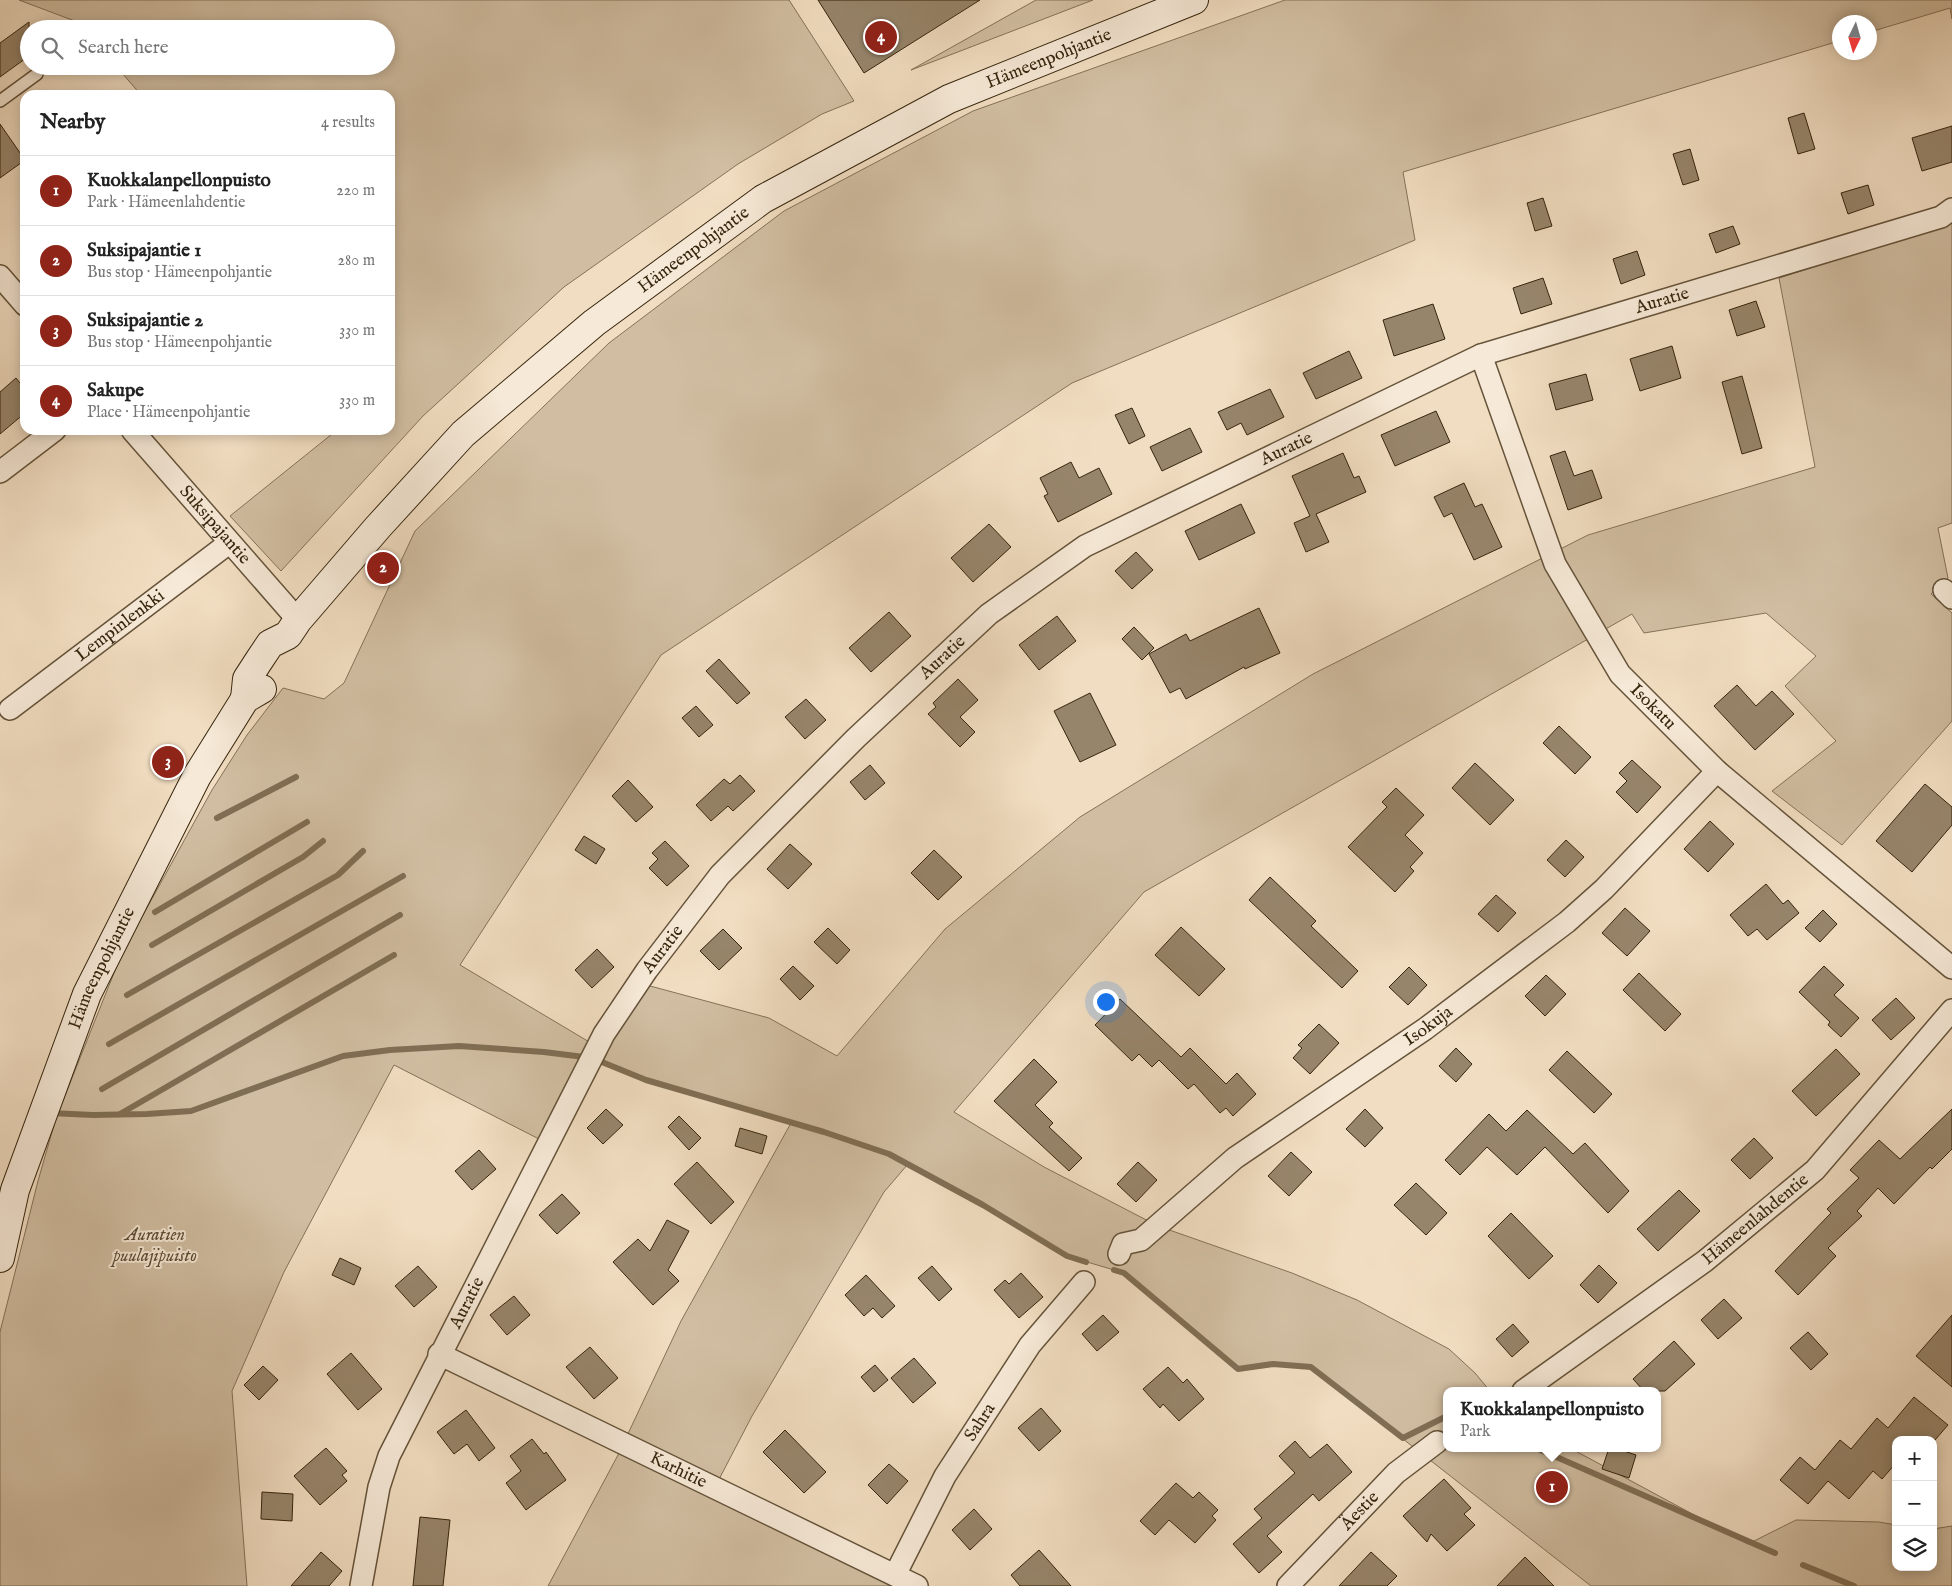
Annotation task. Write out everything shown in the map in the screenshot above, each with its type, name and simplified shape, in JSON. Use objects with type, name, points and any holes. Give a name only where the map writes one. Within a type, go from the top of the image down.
[{"type":"main road","name":"Hämeenpohjantie","points":[[0,1258],[15,1190],[87,994],[197,776],[246,699],[262,688],[285,654],[293,628],[378,527],[463,434],[594,323],[763,199],[948,99],[1194,0]]},
{"type":"street","name":"Auratie","points":[[361,1586],[379,1487],[389,1456],[439,1354],[604,1034],[638,983],[720,875],[856,738],[989,614],[1085,546],[1481,355],[1941,217],[1952,209]]},
{"type":"street","points":[[0,276],[20,299]]},
{"type":"street","name":"Isokatu","points":[[1481,355],[1555,564],[1620,674],[1717,771],[1952,967]]},
{"type":"street","points":[[0,472],[48,435]]},
{"type":"street","name":"Suksipajantie","points":[[136,435],[229,543],[293,628]]},
{"type":"street","name":"Lempinlenkki","points":[[10,709],[229,543]]},
{"type":"street","name":"Isokuja","points":[[1118,1254],[1123,1244],[1141,1240],[1235,1158],[1425,1029],[1567,922],[1604,889],[1717,771]]},
{"type":"street","name":"Hämeenlahdentie","points":[[1529,1387],[1705,1261],[1815,1170],[1952,1010]]},
{"type":"street","name":"Sahra","points":[[895,1575],[944,1476],[1030,1345],[1084,1282]]},
{"type":"street","name":"Karhitie","points":[[439,1354],[917,1586]]},
{"type":"street","name":"Äestie","points":[[1288,1586],[1396,1473],[1437,1442]]},
{"type":"lane","points":[[0,101],[36,75]]},
{"type":"green space","points":[[19,0],[789,0],[854,101],[822,114],[738,164],[564,287],[423,416],[281,571],[230,516],[331,435],[395,435],[395,90],[137,90],[124,75],[395,75],[395,20],[72,20]]},
{"type":"green space","points":[[1036,0],[1093,0],[911,70]]},
{"type":"green space","name":"Auratien puulajipuisto","points":[[1285,0],[1952,0],[1952,19],[1950,8],[1877,30],[1877,15],[1832,15],[1832,43],[1403,172],[1415,240],[1072,383],[661,655],[460,965],[591,1043],[539,1139],[394,1065],[284,1272],[232,1391],[247,1586],[0,1586],[0,1332],[56,1118],[122,953],[212,790],[247,735],[283,688],[324,699],[344,683],[415,531],[609,343],[784,211],[973,111]]},
{"type":"green space","points":[[1952,222],[1952,523],[1938,528],[1948,578],[1931,594],[1952,613],[1952,721],[1842,845],[1772,791],[1836,741],[1785,686],[1816,656],[1766,613],[1644,633],[1632,614],[1144,892],[954,1112],[1044,1167],[1158,1226],[1292,1273],[1357,1300],[1449,1349],[1475,1373],[1487,1387],[1443,1387],[1443,1452],[1577,1452],[1748,1544],[1796,1520],[1879,1522],[1892,1524],[1892,1571],[1937,1571],[1937,1528],[1952,1526],[1952,1586],[1591,1586],[1311,1367],[1273,1364],[1238,1369],[1124,1273],[1067,1256],[983,1205],[908,1164],[884,1192],[752,1416],[715,1487],[915,1586],[548,1586],[618,1455],[681,1321],[791,1123],[646,1080],[603,1062],[607,1053],[597,1048],[639,983],[769,1018],[837,1056],[945,929],[1080,817],[1313,674],[1588,535],[1815,467],[1779,278]]},
{"type":"building","points":[[818,0],[980,0],[864,73]]},
{"type":"building","points":[[20,29],[20,63],[0,77],[0,43]]},
{"type":"building","points":[[1804,113],[1815,149],[1798,154],[1788,118]]},
{"type":"building","points":[[0,124],[20,153],[20,164],[0,178]]},
{"type":"building","points":[[1952,126],[1952,162],[1922,171],[1912,138]]},
{"type":"building","points":[[1690,149],[1699,180],[1683,185],[1673,154]]},
{"type":"building","points":[[1868,185],[1874,205],[1848,214],[1841,193]]},
{"type":"building","points":[[1543,198],[1552,226],[1535,231],[1527,203]]},
{"type":"building","points":[[1733,226],[1740,244],[1716,253],[1709,234]]},
{"type":"building","points":[[1637,251],[1645,275],[1621,284],[1613,259]]},
{"type":"building","points":[[1543,278],[1552,304],[1521,314],[1513,288]]},
{"type":"building","points":[[1756,301],[1765,327],[1737,336],[1729,310]]},
{"type":"building","points":[[1433,304],[1445,339],[1394,356],[1383,320]]},
{"type":"building","points":[[1672,346],[1681,378],[1640,391],[1630,359]]},
{"type":"building","points":[[1349,351],[1362,378],[1316,399],[1303,373]]},
{"type":"building","points":[[1586,374],[1593,400],[1556,410],[1549,384]]},
{"type":"building","points":[[1742,376],[1762,448],[1742,454],[1722,382]]},
{"type":"building","points":[[16,378],[20,383],[20,417],[0,434],[0,392]]},
{"type":"building","points":[[1270,389],[1284,417],[1247,435],[1241,423],[1227,430],[1218,412]]},
{"type":"building","points":[[1132,408],[1145,436],[1129,444],[1115,415]]},
{"type":"building","points":[[1436,411],[1450,442],[1395,466],[1381,435]]},
{"type":"building","points":[[1190,428],[1202,452],[1162,471],[1150,447]]},
{"type":"building","points":[[1565,451],[1574,476],[1592,470],[1602,498],[1568,510],[1550,456]]},
{"type":"building","points":[[1343,453],[1354,478],[1359,476],[1366,492],[1316,514],[1329,542],[1306,552],[1294,523],[1310,516],[1292,476]]},
{"type":"building","points":[[1071,462],[1079,478],[1099,468],[1112,494],[1058,522],[1044,496],[1048,494],[1040,478]]},
{"type":"building","points":[[1464,483],[1475,507],[1482,504],[1502,547],[1474,560],[1452,513],[1444,517],[1434,497]]},
{"type":"building","points":[[1241,504],[1255,533],[1199,560],[1185,531]]},
{"type":"building","points":[[989,524],[1011,547],[973,582],[951,558]]},
{"type":"building","points":[[1136,552],[1153,570],[1132,589],[1115,571]]},
{"type":"building","points":[[1259,608],[1280,653],[1245,669],[1244,667],[1186,699],[1180,688],[1170,693],[1149,654],[1186,634],[1190,641]]},
{"type":"building","points":[[889,612],[911,636],[871,672],[849,648]]},
{"type":"building","points":[[1057,616],[1076,641],[1039,670],[1019,645]]},
{"type":"building","points":[[1134,627],[1154,648],[1142,660],[1122,639]]},
{"type":"building","points":[[719,659],[750,693],[737,704],[706,671]]},
{"type":"building","points":[[958,679],[978,700],[960,717],[975,732],[960,747],[928,714],[936,707],[933,703]]},
{"type":"building","points":[[1737,685],[1756,706],[1772,691],[1794,714],[1755,750],[1714,706]]},
{"type":"building","points":[[1090,693],[1116,745],[1080,762],[1054,711]]},
{"type":"building","points":[[806,699],[826,720],[805,739],[785,717]]},
{"type":"building","points":[[696,706],[713,725],[699,737],[682,718]]},
{"type":"building","points":[[1559,726],[1591,757],[1575,774],[1543,743]]},
{"type":"building","points":[[1632,760],[1661,787],[1637,813],[1616,792],[1627,781],[1619,773]]},
{"type":"building","points":[[1475,763],[1514,800],[1490,825],[1452,788]]},
{"type":"building","points":[[870,765],[885,783],[865,800],[850,782]]},
{"type":"building","points":[[740,775],[755,791],[733,811],[728,806],[711,821],[696,805],[724,779],[730,784]]},
{"type":"building","points":[[628,780],[653,807],[636,822],[612,796]]},
{"type":"building","points":[[1925,784],[1952,807],[1952,825],[1912,872],[1876,841]]},
{"type":"building","points":[[1396,788],[1424,815],[1405,835],[1423,853],[1410,867],[1414,871],[1395,892],[1348,847],[1387,807],[1382,802]]},
{"type":"building","points":[[1710,821],[1734,844],[1708,872],[1684,849]]},
{"type":"building","points":[[584,836],[605,849],[596,864],[575,850]]},
{"type":"building","points":[[1566,840],[1584,857],[1565,877],[1547,860]]},
{"type":"building","points":[[665,841],[689,866],[667,886],[649,868],[658,859],[652,853]]},
{"type":"building","points":[[790,844],[812,864],[788,889],[767,869]]},
{"type":"building","points":[[934,850],[962,877],[938,900],[911,873]]},
{"type":"building","points":[[1270,877],[1316,921],[1311,926],[1358,971],[1342,988],[1249,900]]},
{"type":"building","points":[[1766,884],[1783,904],[1788,900],[1799,913],[1767,940],[1757,929],[1748,936],[1730,915]]},
{"type":"building","points":[[1496,895],[1516,913],[1498,932],[1478,914]]},
{"type":"building","points":[[1625,908],[1650,931],[1627,956],[1602,933]]},
{"type":"building","points":[[1823,910],[1837,924],[1820,942],[1805,928]]},
{"type":"building","points":[[1181,927],[1225,969],[1199,996],[1155,955]]},
{"type":"building","points":[[828,928],[850,950],[837,964],[814,942]]},
{"type":"building","points":[[723,929],[742,948],[719,970],[700,951]]},
{"type":"building","points":[[597,949],[614,967],[592,988],[575,970]]},
{"type":"building","points":[[793,966],[814,986],[800,1000],[780,979]]},
{"type":"building","points":[[1824,966],[1844,985],[1834,995],[1859,1018],[1841,1037],[1828,1025],[1830,1022],[1799,992]]},
{"type":"building","points":[[1409,967],[1427,985],[1408,1005],[1389,987]]},
{"type":"building","points":[[1639,973],[1681,1014],[1665,1031],[1623,990]]},
{"type":"building","points":[[1546,975],[1566,994],[1545,1016],[1525,996]]},
{"type":"building","points":[[1896,998],[1915,1018],[1891,1040],[1872,1020]]},
{"type":"building","points":[[1120,999],[1181,1057],[1190,1048],[1226,1084],[1237,1073],[1256,1094],[1233,1116],[1226,1108],[1220,1113],[1194,1084],[1188,1089],[1159,1060],[1152,1067],[1139,1054],[1132,1061],[1095,1025]]},
{"type":"building","points":[[1319,1024],[1339,1043],[1310,1074],[1293,1058],[1302,1048],[1298,1045]]},
{"type":"building","points":[[1456,1048],[1472,1064],[1456,1082],[1439,1066]]},
{"type":"building","points":[[1836,1049],[1860,1074],[1816,1116],[1792,1091]]},
{"type":"building","points":[[1567,1051],[1612,1094],[1594,1113],[1549,1070]]},
{"type":"building","points":[[1034,1059],[1057,1082],[1035,1105],[1053,1123],[1049,1127],[1082,1158],[1069,1171],[994,1101]]},
{"type":"building","points":[[606,1109],[623,1125],[603,1144],[587,1128]]},
{"type":"building","points":[[1365,1109],[1383,1128],[1365,1147],[1346,1129]]},
{"type":"building","points":[[1952,1109],[1952,1149],[1932,1169],[1930,1167],[1894,1204],[1878,1188],[1857,1211],[1862,1216],[1828,1248],[1836,1256],[1798,1295],[1775,1271],[1831,1213],[1827,1209],[1859,1178],[1850,1170],[1879,1140],[1900,1159]]},
{"type":"building","points":[[1527,1110],[1573,1154],[1585,1143],[1629,1191],[1608,1213],[1545,1147],[1517,1175],[1487,1147],[1460,1175],[1445,1160],[1489,1114],[1506,1131]]},
{"type":"building","points":[[679,1116],[701,1138],[689,1150],[668,1127]]},
{"type":"building","points":[[740,1128],[767,1136],[762,1154],[735,1146]]},
{"type":"building","points":[[1754,1138],[1773,1158],[1750,1179],[1731,1160]]},
{"type":"building","points":[[479,1150],[496,1169],[472,1190],[455,1171]]},
{"type":"building","points":[[1291,1152],[1312,1172],[1289,1196],[1268,1176]]},
{"type":"building","points":[[697,1162],[734,1202],[711,1224],[674,1184]]},
{"type":"building","points":[[1138,1162],[1157,1180],[1136,1202],[1117,1184]]},
{"type":"building","points":[[1416,1183],[1447,1213],[1426,1235],[1394,1205]]},
{"type":"building","points":[[1679,1190],[1700,1211],[1658,1251],[1637,1229]]},
{"type":"building","points":[[562,1194],[580,1213],[557,1234],[539,1215]]},
{"type":"building","points":[[1511,1213],[1553,1256],[1529,1279],[1488,1236]]},
{"type":"building","points":[[667,1220],[689,1231],[668,1270],[679,1281],[653,1305],[613,1262],[638,1239],[650,1251]]},
{"type":"building","points":[[340,1258],[361,1268],[354,1285],[332,1275]]},
{"type":"building","points":[[1599,1265],[1617,1283],[1598,1303],[1580,1285]]},
{"type":"building","points":[[418,1266],[437,1287],[414,1307],[395,1286]]},
{"type":"building","points":[[932,1266],[952,1289],[939,1301],[918,1278]]},
{"type":"building","points":[[1021,1273],[1043,1297],[1019,1318],[994,1290],[1005,1280],[1009,1284]]},
{"type":"building","points":[[866,1275],[895,1306],[882,1318],[873,1308],[864,1316],[845,1295]]},
{"type":"building","points":[[514,1296],[530,1315],[507,1335],[490,1315]]},
{"type":"building","points":[[1724,1299],[1742,1318],[1718,1339],[1701,1320]]},
{"type":"building","points":[[1103,1315],[1119,1332],[1097,1351],[1082,1334]]},
{"type":"building","points":[[1952,1315],[1952,1387],[1916,1356]]},
{"type":"building","points":[[1513,1324],[1529,1342],[1512,1357],[1496,1339]]},
{"type":"building","points":[[1808,1332],[1828,1354],[1811,1370],[1790,1348]]},
{"type":"building","points":[[1674,1341],[1695,1364],[1665,1391],[1661,1391],[1661,1387],[1640,1387],[1633,1379]]},
{"type":"building","points":[[590,1347],[618,1378],[594,1399],[566,1367]]},
{"type":"building","points":[[351,1353],[382,1389],[358,1410],[327,1374]]},
{"type":"building","points":[[914,1358],[936,1383],[913,1403],[891,1378]]},
{"type":"building","points":[[875,1365],[888,1380],[874,1392],[861,1377]]},
{"type":"building","points":[[263,1366],[278,1380],[259,1400],[244,1385]]},
{"type":"building","points":[[1168,1367],[1183,1383],[1187,1379],[1204,1399],[1179,1421],[1163,1404],[1160,1408],[1143,1389]]},
{"type":"building","points":[[1914,1397],[1948,1425],[1937,1438],[1937,1436],[1892,1436],[1892,1468],[1882,1479],[1873,1471],[1849,1499],[1828,1481],[1808,1504],[1780,1480],[1800,1457],[1815,1470],[1840,1440],[1851,1449],[1877,1418],[1888,1428]]},
{"type":"building","points":[[1041,1408],[1061,1431],[1039,1451],[1018,1428]]},
{"type":"building","points":[[466,1410],[495,1448],[479,1461],[467,1444],[454,1454],[437,1432]]},
{"type":"building","points":[[785,1430],[826,1472],[804,1493],[763,1452]]},
{"type":"building","points":[[532,1439],[544,1454],[546,1452],[566,1480],[526,1510],[506,1483],[521,1471],[510,1456]]},
{"type":"building","points":[[1295,1441],[1310,1458],[1327,1444],[1352,1472],[1319,1501],[1313,1494],[1267,1536],[1282,1552],[1259,1573],[1233,1544],[1262,1518],[1254,1509],[1295,1473],[1279,1456]]},
{"type":"building","points":[[326,1448],[347,1471],[342,1475],[347,1481],[320,1505],[294,1476]]},
{"type":"building","points":[[1608,1452],[1627,1452],[1636,1455],[1629,1478],[1602,1469]]},
{"type":"building","points":[[889,1464],[908,1481],[887,1504],[868,1485]]},
{"type":"building","points":[[1444,1479],[1471,1508],[1464,1514],[1475,1525],[1447,1551],[1431,1534],[1427,1542],[1403,1516]]},
{"type":"building","points":[[1176,1483],[1193,1498],[1199,1492],[1218,1510],[1212,1516],[1216,1520],[1195,1543],[1169,1520],[1155,1535],[1140,1521]]},
{"type":"building","points":[[262,1492],[293,1494],[292,1521],[261,1519]]},
{"type":"building","points":[[974,1509],[992,1529],[970,1550],[952,1530]]},
{"type":"building","points":[[420,1517],[450,1520],[443,1586],[413,1586]]},
{"type":"building","points":[[1039,1550],[1071,1586],[1020,1586],[1011,1575]]},
{"type":"building","points":[[321,1552],[342,1571],[329,1586],[291,1586]]},
{"type":"building","points":[[1371,1552],[1397,1576],[1387,1586],[1339,1586]]},
{"type":"building","points":[[1525,1557],[1554,1586],[1497,1586]]},
{"type":"waterway","points":[[217,818],[296,777]]},
{"type":"waterway","points":[[155,912],[307,822]]},
{"type":"waterway","points":[[152,945],[303,857],[323,841]]},
{"type":"waterway","points":[[127,995],[338,875],[363,851]]},
{"type":"waterway","points":[[109,1044],[403,876]]},
{"type":"waterway","points":[[102,1089],[400,915]]},
{"type":"waterway","points":[[120,1114],[394,955]]},
{"type":"waterway","points":[[50,1113],[93,1115],[191,1111],[343,1056],[390,1050],[459,1046],[544,1052],[592,1058],[646,1080],[824,1132],[889,1154],[983,1205],[1067,1256],[1086,1262]]},
{"type":"waterway","points":[[1114,1270],[1124,1273],[1238,1369],[1273,1364],[1311,1367],[1403,1438],[1443,1418]]},
{"type":"waterway","points":[[1545,1452],[1775,1553]]},
{"type":"waterway","points":[[1803,1565],[1854,1586]]},
{"type":"place","name":"Sakupe","points":[[881,37]]},
{"type":"place","name":"Suksipajantie 1","points":[[383,568]]},
{"type":"place","name":"Suksipajantie 2","points":[[168,762]]},
{"type":"place","name":"Kuokkalanpellonpuisto","points":[[1552,1487]]}]
